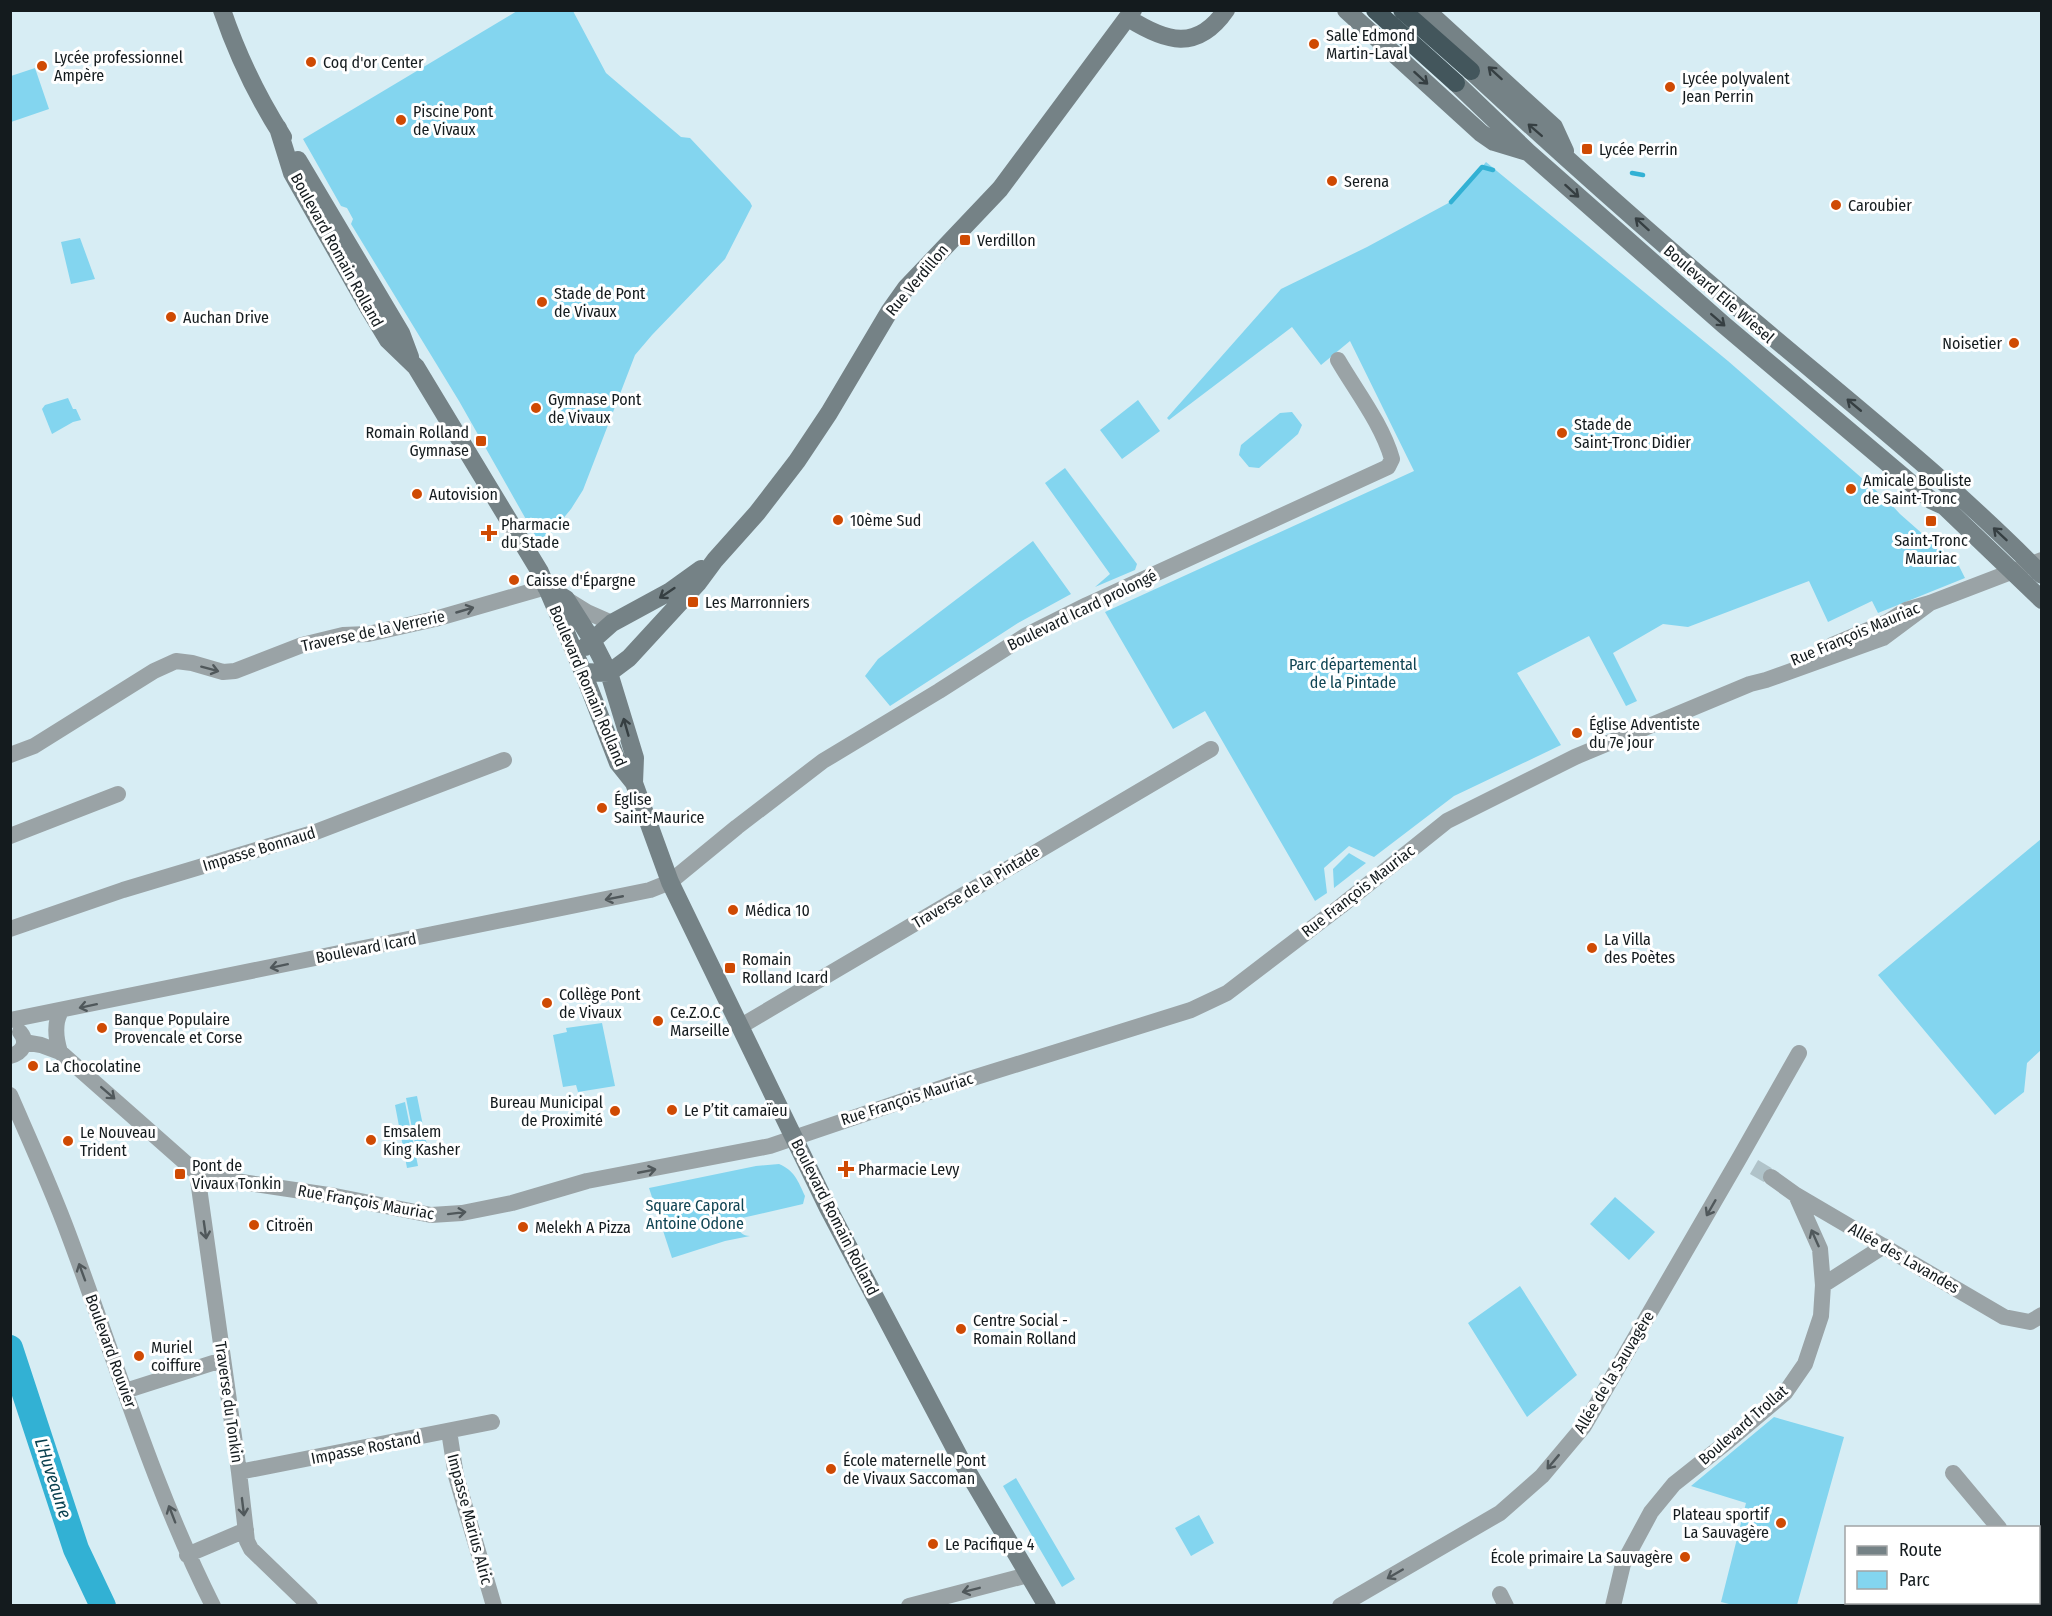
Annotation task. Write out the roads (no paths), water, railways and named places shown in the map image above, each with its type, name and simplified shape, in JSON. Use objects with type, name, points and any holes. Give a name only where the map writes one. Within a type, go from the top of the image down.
[{"type":"highway","name":"Boulevard Elie Wiesel","points":[[1375,10],[1456,83]]},
{"type":"highway","name":"Boulevard Elie Wiesel","points":[[1402,10],[1471,71]]},
{"type":"street","name":"Boulevard Romain Rolland","points":[[213,10],[230,35],[278,128],[401,333],[412,362],[540,572],[580,664],[618,763],[634,783],[670,882],[845,1242],[962,1462],[1047,1605]]},
{"type":"street","name":"Boulevard Romain Rolland","points":[[222,10],[230,35]]},
{"type":"street","points":[[1131,14],[1158,35],[1187,40],[1209,31],[1226,10]]},
{"type":"street","points":[[1346,10],[1481,133],[1494,142],[1528,152]]},
{"type":"street","points":[[1426,10],[1554,126],[1568,158]]},
{"type":"street","name":"Rue Verdillon","points":[[609,673],[629,658],[698,584],[715,560],[757,513],[797,461],[829,413],[889,312],[906,288],[1000,189],[1131,14]]},
{"type":"street","name":"Boulevard Elie Wiesel","points":[[1471,71],[1713,287],[1941,479],[2038,566]]},
{"type":"street","name":"Boulevard Elie Wiesel","points":[[1456,83],[1528,152],[1724,325],[1931,500],[1944,506],[2042,600]]},
{"type":"street","name":"Boulevard Icard prolongé","points":[[670,882],[823,760],[939,691],[1025,636],[1087,604],[1388,466],[1392,459],[1390,451],[1338,360]]},
{"type":"street","name":"Rue Verdillon","points":[[580,664],[592,640],[612,623],[669,592],[715,560]]},
{"type":"street","name":"Rue François Mauriac","points":[[24,1042],[60,1052],[197,1173],[209,1177],[335,1196],[431,1215],[446,1215],[513,1203],[587,1182],[753,1150],[936,1089],[1200,1006],[1227,993],[1447,821],[1585,752],[1750,684],[1767,671],[1843,642],[1889,621],[1906,610],[2012,571],[2038,566]]},
{"type":"street","name":"Boulevard Romain Rolland","points":[[546,587],[566,599],[592,640],[609,673],[635,758],[634,783]]},
{"type":"street","name":"Traverse de la Verrerie","points":[[10,755],[34,746],[154,671],[176,661],[223,672],[235,671],[303,645],[343,635],[368,634],[435,619],[546,587]]},
{"type":"street","points":[[566,599],[586,612],[612,623]]},
{"type":"street","points":[[642,608],[658,627]]},
{"type":"street","points":[[580,664],[609,673]]},
{"type":"street","name":"Traverse de la Pintade","points":[[741,1026],[1211,749]]},
{"type":"street","name":"Impasse Bonnaud","points":[[10,929],[123,890],[313,833],[504,760]]},
{"type":"street","points":[[10,837],[118,794]]},
{"type":"street","name":"Boulevard Icard","points":[[10,1020],[650,890],[670,882]]},
{"type":"street","points":[[60,1052],[56,1040],[56,1029],[61,1011]]},
{"type":"street","points":[[10,1026],[23,1036],[24,1042],[18,1054],[11,1056]]},
{"type":"street","name":"Allée de la Sauvagère","points":[[1340,1605],[1500,1513],[1542,1476],[1584,1426],[1747,1162],[1799,1053]]},
{"type":"street","name":"Boulevard Rouvier","points":[[10,1095],[68,1231],[187,1555],[213,1605]]},
{"type":"street","name":"Traverse du Tonkin","points":[[197,1173],[247,1541],[251,1549],[310,1605]]},
{"type":"street","name":"Allée des Lavandes","points":[[1771,1177],[1796,1195],[2004,1317],[2030,1322],[2042,1315]]},
{"type":"street","name":"Boulevard Trollat","points":[[1612,1605],[1623,1564],[1651,1512],[1674,1484],[1776,1400],[1796,1379],[1805,1364],[1821,1316],[1823,1285],[1820,1249],[1796,1195]]},
{"type":"street","points":[[1823,1285],[1884,1246]]},
{"type":"street","points":[[125,1391],[222,1360]]},
{"type":"street","name":"Impasse Rostand","points":[[239,1472],[492,1422]]},
{"type":"street","name":"Impasse Marius Alric","points":[[449,1431],[456,1476],[494,1605]]},
{"type":"street","points":[[1953,1473],[1998,1526]]},
{"type":"street","points":[[187,1555],[246,1530]]},
{"type":"street","points":[[909,1605],[1028,1575]]},
{"type":"waterway","points":[[1451,202],[1482,167],[1493,170]]},
{"type":"waterway","points":[[1632,173],[1643,175]]},
{"type":"waterway","name":"L'Huveaune","points":[[10,1348],[76,1549],[103,1606]]},
{"type":"tunnel","points":[[1754,1167],[1771,1177]]},
{"type":"place","name":"Salle Edmond Martin-Laval","points":[[1314,44]]},
{"type":"place","name":"Coq d'or Center","points":[[311,62]]},
{"type":"place","name":"Lycée professionnel Ampère","points":[[42,66]]},
{"type":"place","name":"Lycée polyvalent Jean Perrin","points":[[1670,87]]},
{"type":"place","name":"Piscine Pont de Vivaux","points":[[401,120]]},
{"type":"place","name":"Lycée Perrin","points":[[1587,149]]},
{"type":"place","name":"Serena","points":[[1332,181]]},
{"type":"place","name":"Caroubier","points":[[1836,205]]},
{"type":"place","name":"Verdillon","points":[[965,240]]},
{"type":"place","name":"Stade de Pont de Vivaux","points":[[542,302]]},
{"type":"place","name":"Auchan Drive","points":[[171,317]]},
{"type":"place","name":"Noisetier","points":[[2014,343]]},
{"type":"place","name":"Gymnase Pont de Vivaux","points":[[536,408]]},
{"type":"place","name":"Stade de Saint-Tronc Didier","points":[[1562,433]]},
{"type":"place","name":"Romain Rolland Gymnase","points":[[481,441]]},
{"type":"place","name":"Amicale Bouliste de Saint-Tronc","points":[[1851,489]]},
{"type":"place","name":"Autovision","points":[[417,494]]},
{"type":"place","name":"10ème Sud","points":[[838,520]]},
{"type":"place","name":"Saint-Tronc Mauriac","points":[[1931,521]]},
{"type":"place","name":"Pharmacie du Stade","points":[[489,533]]},
{"type":"place","name":"Caisse d'Épargne","points":[[514,580]]},
{"type":"place","name":"Les Marronniers","points":[[693,602]]},
{"type":"place","name":"Église Adventiste du 7e jour","points":[[1577,733]]},
{"type":"place","name":"Église Saint-Maurice","points":[[602,808]]},
{"type":"place","name":"Médica 10","points":[[733,910]]},
{"type":"place","name":"La Villa des Poètes","points":[[1592,948]]},
{"type":"place","name":"Romain Rolland Icard","points":[[730,968]]},
{"type":"place","name":"Collège Pont de Vivaux","points":[[547,1003]]},
{"type":"place","name":"Ce.Z.O.C Marseille","points":[[658,1021]]},
{"type":"place","name":"Banque Populaire Provencale et Corse","points":[[102,1028]]},
{"type":"place","name":"La Chocolatine","points":[[33,1066]]},
{"type":"place","name":"Le P’tit camaïeu","points":[[672,1110]]},
{"type":"place","name":"Bureau Municipal de Proximité","points":[[615,1111]]},
{"type":"place","name":"Emsalem King Kasher","points":[[371,1140]]},
{"type":"place","name":"Le Nouveau Trident","points":[[68,1141]]},
{"type":"place","name":"Pharmacie Levy","points":[[846,1169]]},
{"type":"place","name":"Pont de Vivaux Tonkin","points":[[180,1174]]},
{"type":"place","name":"Citroën","points":[[254,1225]]},
{"type":"place","name":"Melekh A Pizza","points":[[523,1227]]},
{"type":"place","name":"Centre Social - Romain Rolland","points":[[961,1329]]},
{"type":"place","name":"Muriel coiffure","points":[[139,1356]]},
{"type":"place","name":"École maternelle Pont de Vivaux Saccoman","points":[[831,1469]]},
{"type":"place","name":"Plateau sportif La Sauvagère","points":[[1781,1523]]},
{"type":"place","name":"Le Pacifique 4","points":[[933,1544]]},
{"type":"place","name":"École primaire La Sauvagère","points":[[1685,1557]]},
{"type":"park label","name":"Parc départemental de la Pintade","points":[[1353,673]]},
{"type":"park label","name":"Square Caporal Antoine Odone","points":[[695,1214]]}]
